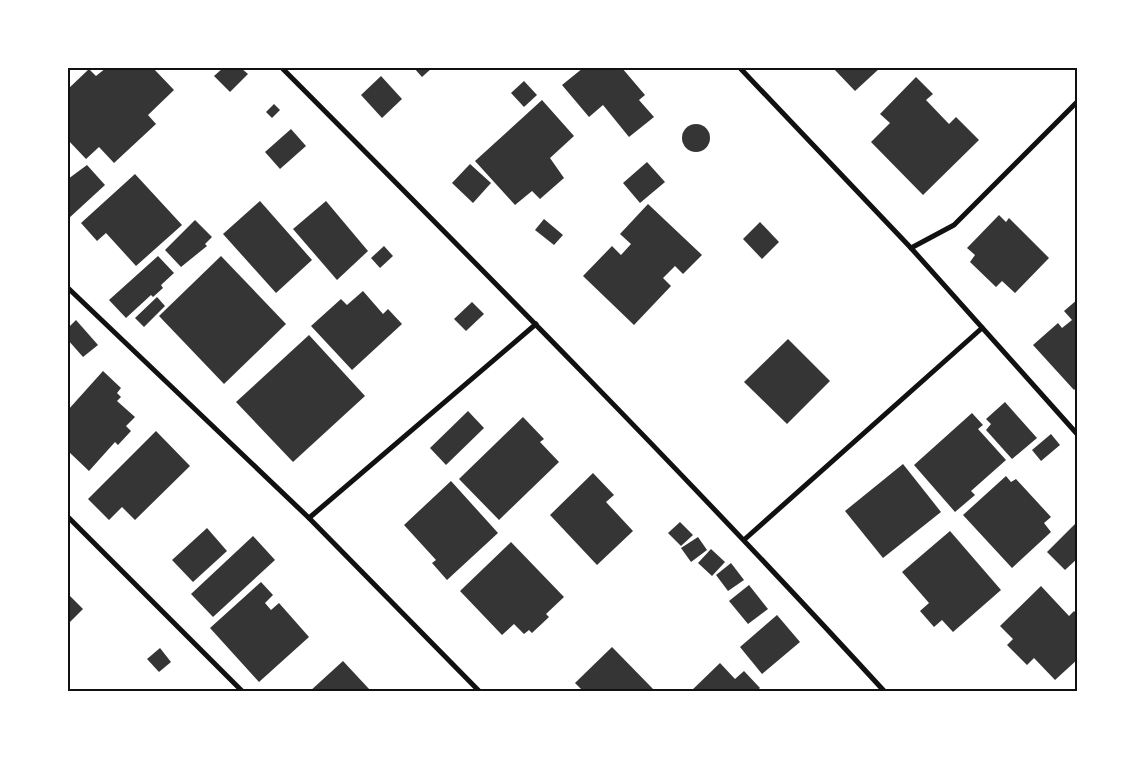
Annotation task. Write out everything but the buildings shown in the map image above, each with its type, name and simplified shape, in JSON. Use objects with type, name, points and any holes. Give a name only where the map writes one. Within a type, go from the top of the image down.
[{"type":"street","points":[[282,68],[536,324],[745,539],[885,692]]},
{"type":"street","points":[[740,68],[911,248],[1078,435]]},
{"type":"street","points":[[911,248],[954,225],[1078,101]]},
{"type":"street","points":[[68,288],[309,518],[480,692]]},
{"type":"street","points":[[309,518],[536,324]]},
{"type":"street","points":[[745,539],[982,328]]},
{"type":"street","points":[[68,517],[243,692]]}]
